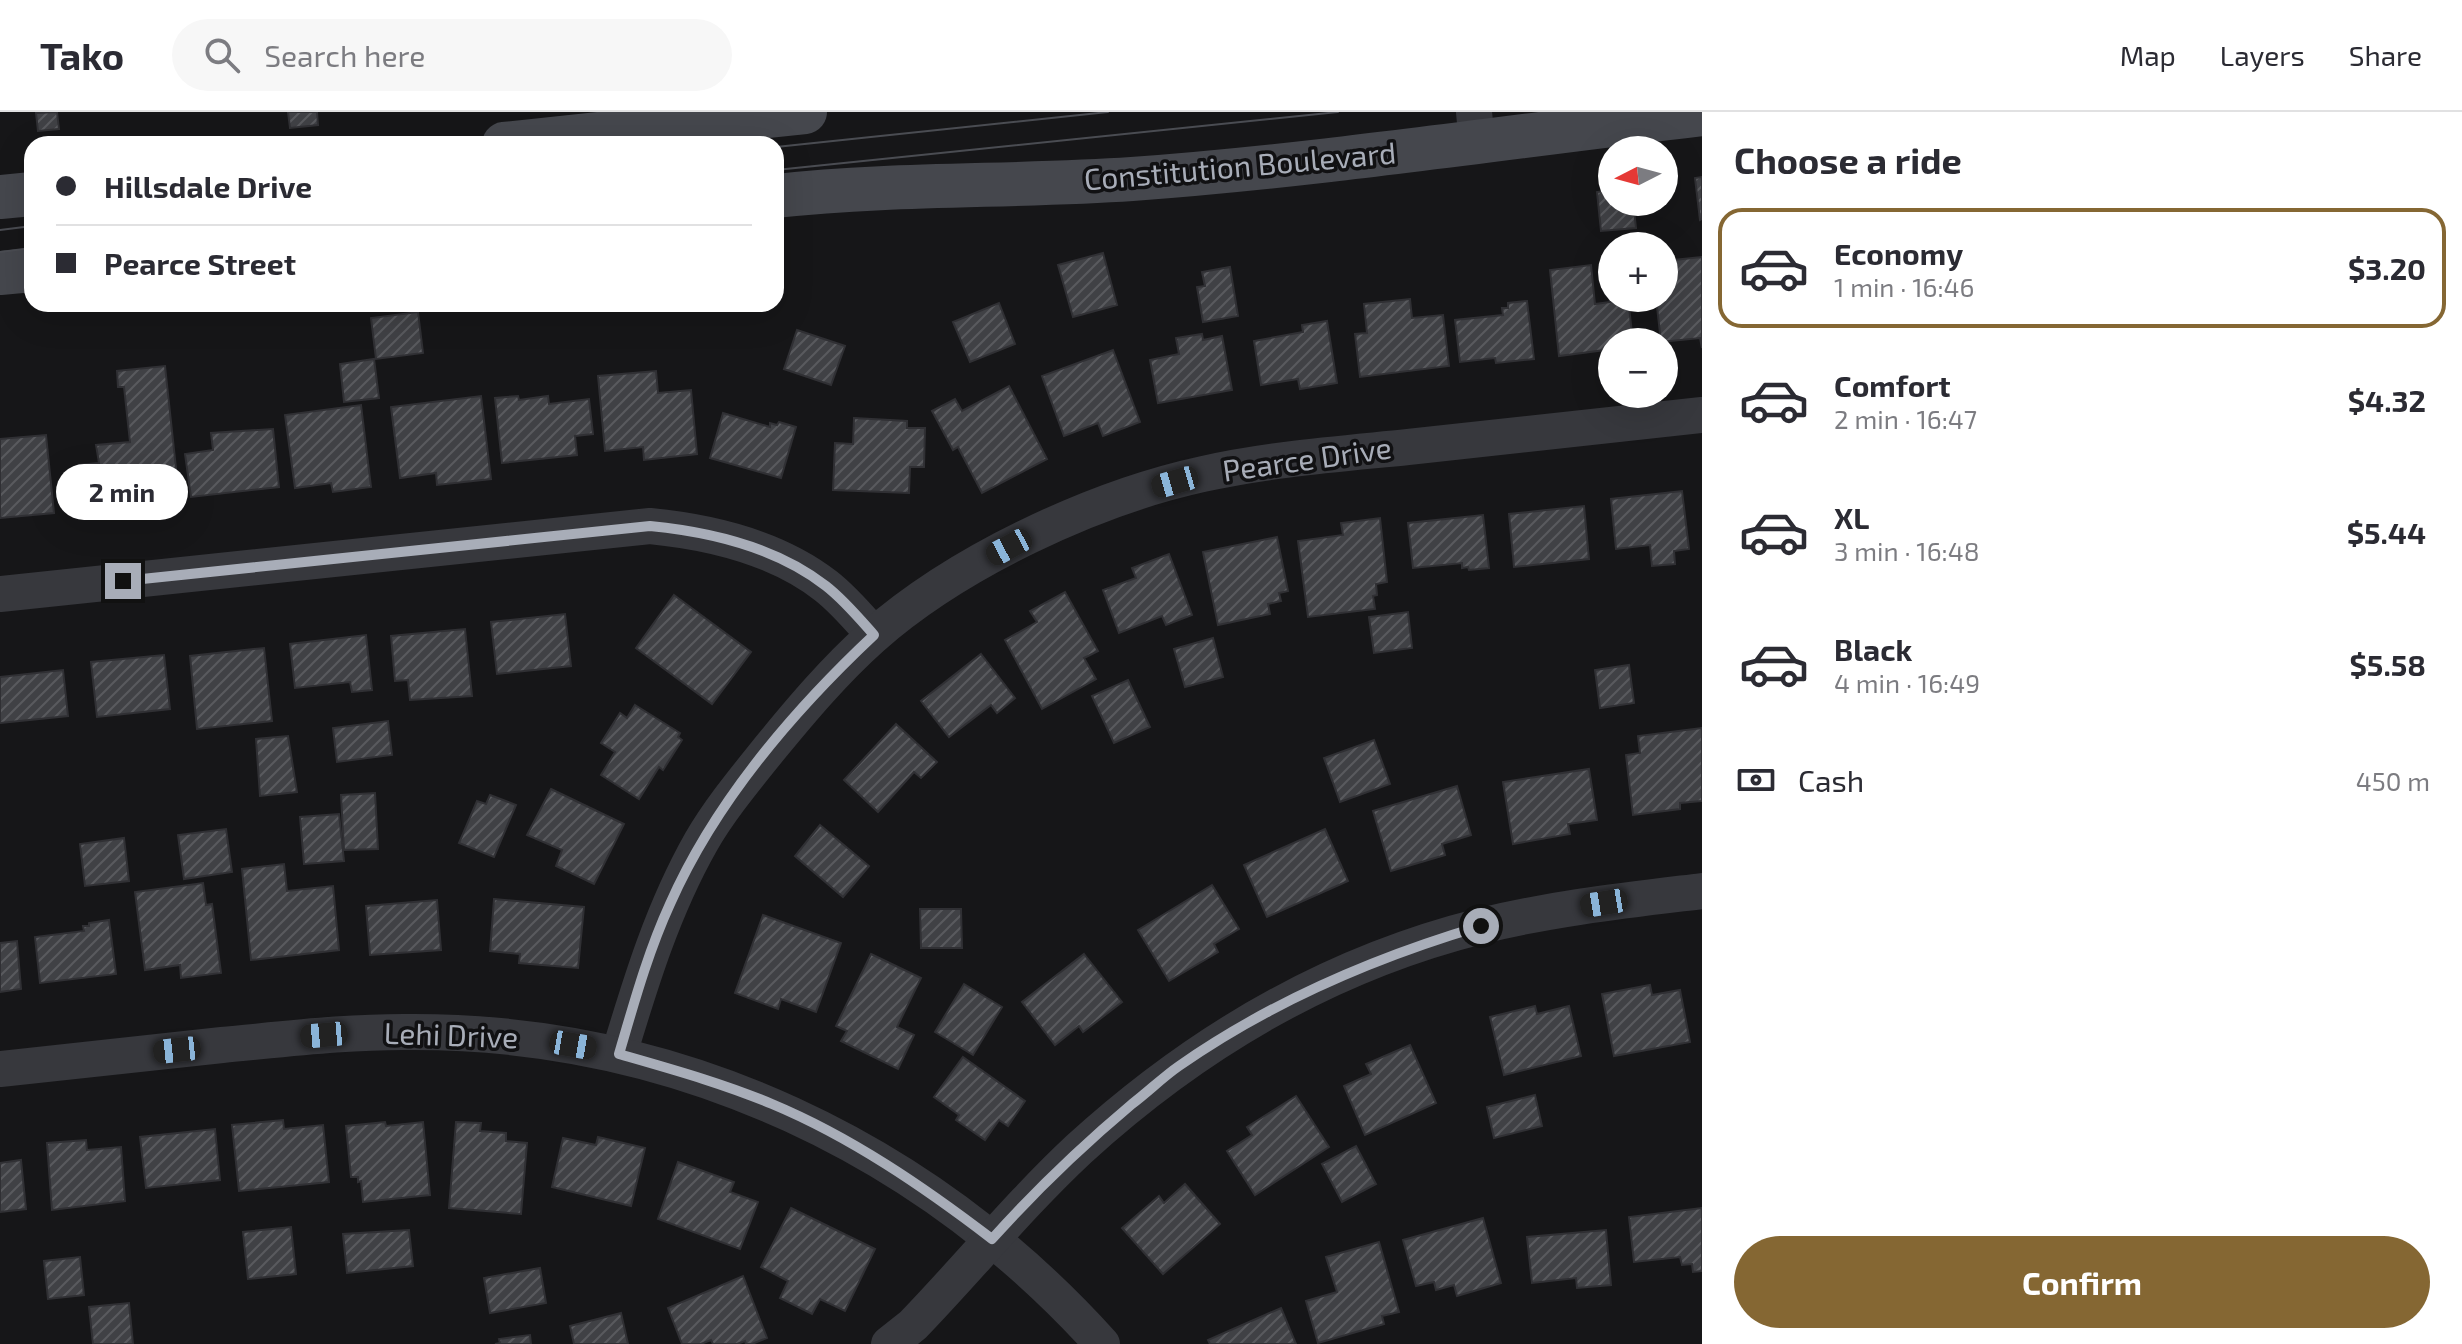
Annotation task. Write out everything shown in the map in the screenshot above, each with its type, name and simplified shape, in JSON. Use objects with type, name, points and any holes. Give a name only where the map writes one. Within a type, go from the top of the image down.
[{"type":"main road","points":[[579,136],[805,112]]},
{"type":"main road","name":"Constitution Boulevard","points":[[784,195],[879,187],[1130,179],[1476,128],[1702,114]]},
{"type":"main road","points":[[0,197],[24,195]]},
{"type":"main road","points":[[0,273],[24,271]]},
{"type":"street","name":"Pearce Drive","points":[[619,1054],[647,961],[670,904],[702,840],[744,781],[828,679],[874,635],[928,595],[1053,524],[1122,496],[1202,474],[1282,460],[1702,415]]},
{"type":"street","points":[[0,594],[650,526],[688,529],[769,553],[824,585],[874,635]]},
{"type":"street","points":[[889,1344],[913,1325],[1040,1186],[1081,1148],[1177,1067],[1291,998],[1406,949],[1481,926],[1589,906],[1702,891]]},
{"type":"street","name":"Lehi Drive","points":[[0,1069],[370,1032],[479,1034],[549,1041],[619,1054],[696,1076],[760,1100],[835,1135],[943,1201],[992,1239],[1051,1291],[1102,1344]]},
{"type":"building","points":[[57,112],[59,129],[38,131],[36,113]]},
{"type":"building","points":[[288,112],[317,112],[318,125],[290,128]]},
{"type":"building","points":[[1702,177],[1702,219],[1700,220],[1695,178]]},
{"type":"building","points":[[1599,216],[1635,216],[1636,228],[1601,231]]},
{"type":"building","points":[[1103,253],[1117,305],[1073,317],[1058,265]]},
{"type":"building","points":[[1702,257],[1702,348],[1700,338],[1678,340],[1678,328],[1659,328],[1658,312],[1678,312],[1678,260]]},
{"type":"building","points":[[1591,265],[1598,312],[1630,312],[1631,328],[1598,328],[1598,351],[1559,356],[1550,270]]},
{"type":"building","points":[[1230,267],[1238,316],[1203,322],[1197,287],[1205,286],[1202,272]]},
{"type":"building","points":[[1410,299],[1412,318],[1443,315],[1449,366],[1360,377],[1355,334],[1367,333],[1364,304]]},
{"type":"building","points":[[1527,301],[1534,359],[1496,363],[1495,358],[1460,362],[1455,320],[1503,315],[1502,308],[1508,308],[1508,303]]},
{"type":"building","points":[[999,303],[1015,344],[970,362],[953,322]]},
{"type":"building","points":[[418,312],[423,353],[376,359],[371,318]]},
{"type":"building","points":[[1327,321],[1337,383],[1300,389],[1298,379],[1261,385],[1254,341],[1303,332],[1302,325]]},
{"type":"building","points":[[797,330],[845,346],[831,385],[784,369]]},
{"type":"building","points":[[1202,334],[1203,340],[1222,336],[1232,390],[1158,403],[1150,360],[1179,354],[1176,338]]},
{"type":"building","points":[[1113,350],[1140,422],[1103,436],[1098,423],[1064,436],[1042,376]]},
{"type":"building","points":[[374,359],[379,398],[344,402],[340,364]]},
{"type":"building","points":[[165,366],[179,496],[158,498],[159,505],[86,514],[80,465],[99,463],[96,445],[130,442],[124,387],[118,387],[117,371]]},
{"type":"building","points":[[656,371],[658,393],[691,390],[697,454],[644,460],[643,447],[605,451],[598,376]]},
{"type":"building","points":[[1009,386],[1047,459],[982,493],[958,447],[953,450],[932,411],[955,399],[962,411]]},
{"type":"building","points":[[481,396],[491,479],[437,485],[436,473],[400,478],[391,407]]},
{"type":"building","points":[[518,396],[519,400],[548,396],[549,404],[589,399],[593,434],[575,436],[577,455],[502,463],[495,398]]},
{"type":"building","points":[[361,405],[371,487],[333,492],[331,483],[295,488],[285,415]]},
{"type":"building","points":[[723,413],[770,427],[770,423],[777,425],[779,422],[796,427],[781,478],[710,458]]},
{"type":"building","points":[[854,418],[907,421],[907,428],[925,428],[924,467],[910,467],[909,493],[833,490],[835,443],[853,444]]},
{"type":"building","points":[[273,429],[279,487],[191,497],[185,454],[213,450],[211,433]]},
{"type":"building","points":[[46,435],[54,513],[0,518],[0,439]]},
{"type":"building","points":[[1682,491],[1689,549],[1674,551],[1675,564],[1652,566],[1650,545],[1616,549],[1611,499]]},
{"type":"building","points":[[1584,506],[1589,559],[1514,567],[1509,514]]},
{"type":"building","points":[[1483,515],[1489,568],[1469,570],[1468,567],[1462,568],[1462,563],[1413,568],[1408,523]]},
{"type":"building","points":[[1380,518],[1387,582],[1376,584],[1377,595],[1373,596],[1375,609],[1308,617],[1298,541],[1343,535],[1341,523]]},
{"type":"building","points":[[1277,537],[1288,591],[1279,593],[1281,601],[1268,604],[1270,614],[1218,625],[1203,552]]},
{"type":"building","points":[[1169,554],[1192,615],[1166,625],[1162,616],[1119,633],[1103,590],[1136,578],[1132,568]]},
{"type":"building","points":[[1065,592],[1098,651],[1084,658],[1096,679],[1042,709],[1005,640],[1037,622],[1030,611]]},
{"type":"building","points":[[674,595],[751,652],[712,704],[636,648]]},
{"type":"building","points":[[1408,612],[1412,648],[1374,653],[1369,617]]},
{"type":"building","points":[[565,614],[571,666],[497,674],[491,622]]},
{"type":"building","points":[[465,629],[472,696],[410,700],[408,680],[395,681],[391,636]]},
{"type":"building","points":[[366,635],[372,690],[352,692],[350,682],[295,688],[290,644]]},
{"type":"building","points":[[1213,638],[1223,677],[1185,687],[1174,649]]},
{"type":"building","points":[[264,648],[272,721],[197,729],[190,656]]},
{"type":"building","points":[[981,654],[1015,698],[997,713],[991,705],[949,737],[921,701]]},
{"type":"building","points":[[164,655],[170,709],[97,717],[91,662]]},
{"type":"building","points":[[1629,665],[1634,703],[1600,708],[1595,670]]},
{"type":"building","points":[[63,670],[68,716],[0,723],[0,677]]},
{"type":"building","points":[[1128,680],[1150,727],[1114,743],[1092,696]]},
{"type":"building","points":[[635,705],[680,733],[678,737],[682,740],[663,770],[659,767],[639,799],[601,775],[615,752],[601,743],[620,713],[627,718]]},
{"type":"building","points":[[388,721],[392,755],[337,762],[333,728]]},
{"type":"building","points":[[896,724],[937,762],[921,778],[914,772],[878,812],[844,780]]},
{"type":"building","points":[[1702,728],[1702,801],[1680,803],[1680,809],[1633,815],[1626,755],[1640,753],[1638,736]]},
{"type":"building","points":[[288,736],[297,792],[260,796],[256,739]]},
{"type":"building","points":[[1374,740],[1390,784],[1340,802],[1324,758]]},
{"type":"building","points":[[1589,769],[1597,820],[1568,824],[1570,834],[1513,844],[1503,782]]},
{"type":"building","points":[[1457,786],[1471,835],[1442,844],[1445,855],[1391,871],[1373,811]]},
{"type":"building","points":[[551,789],[624,824],[594,884],[556,866],[562,850],[527,835]]},
{"type":"building","points":[[375,793],[378,849],[344,850],[341,795]]},
{"type":"building","points":[[490,795],[516,805],[494,857],[459,843],[477,801],[486,804]]},
{"type":"building","points":[[339,814],[344,861],[304,864],[300,817]]},
{"type":"building","points":[[820,825],[869,866],[843,897],[795,856]]},
{"type":"building","points":[[226,829],[232,872],[184,879],[178,835]]},
{"type":"building","points":[[1325,829],[1348,881],[1267,917],[1244,865]]},
{"type":"building","points":[[124,838],[129,881],[85,886],[80,844]]},
{"type":"building","points":[[284,864],[287,891],[333,886],[339,950],[251,960],[242,869]]},
{"type":"building","points":[[203,883],[206,905],[212,904],[221,973],[181,978],[180,965],[145,970],[135,892]]},
{"type":"building","points":[[1212,885],[1239,929],[1214,944],[1218,952],[1169,981],[1138,930]]},
{"type":"building","points":[[494,899],[584,907],[578,968],[519,963],[520,954],[490,951]]},
{"type":"building","points":[[437,900],[441,950],[370,955],[366,906]]},
{"type":"building","points":[[920,909],[961,909],[962,948],[921,948]]},
{"type":"building","points":[[763,915],[841,943],[816,1012],[781,999],[778,1009],[735,993]]},
{"type":"building","points":[[109,920],[116,974],[40,983],[35,937],[84,931],[83,926],[89,926],[89,923]]},
{"type":"building","points":[[17,941],[21,989],[0,992],[0,943]]},
{"type":"building","points":[[871,954],[921,978],[897,1027],[914,1035],[898,1069],[841,1041],[847,1031],[836,1026]]},
{"type":"building","points":[[1084,954],[1122,1002],[1083,1032],[1079,1026],[1055,1045],[1022,1002]]},
{"type":"building","points":[[964,984],[1002,1007],[973,1055],[935,1032]]},
{"type":"building","points":[[1650,985],[1652,995],[1680,990],[1690,1042],[1614,1056],[1602,994]]},
{"type":"building","points":[[1535,1006],[1537,1014],[1569,1006],[1581,1056],[1504,1075],[1490,1017]]},
{"type":"building","points":[[1410,1045],[1436,1103],[1365,1135],[1344,1086],[1371,1074],[1366,1064]]},
{"type":"building","points":[[963,1057],[1025,1101],[1008,1126],[999,1120],[985,1140],[956,1120],[959,1115],[934,1097]]},
{"type":"building","points":[[1535,1095],[1542,1126],[1494,1138],[1487,1107]]},
{"type":"building","points":[[1296,1096],[1329,1147],[1255,1195],[1227,1151],[1252,1135],[1247,1127]]},
{"type":"building","points":[[283,1120],[284,1129],[323,1125],[329,1182],[239,1191],[232,1125]]},
{"type":"building","points":[[385,1122],[386,1126],[423,1122],[430,1195],[363,1202],[361,1181],[358,1182],[358,1177],[351,1177],[346,1126]]},
{"type":"building","points":[[456,1122],[481,1123],[480,1131],[506,1133],[506,1141],[527,1143],[521,1214],[449,1208]]},
{"type":"building","points":[[215,1129],[220,1180],[146,1188],[140,1137]]},
{"type":"building","points":[[598,1137],[645,1148],[631,1206],[552,1187],[563,1138],[596,1145]]},
{"type":"building","points":[[86,1140],[87,1150],[121,1147],[125,1201],[52,1210],[47,1143]]},
{"type":"building","points":[[1356,1146],[1376,1184],[1342,1202],[1322,1164]]},
{"type":"building","points":[[21,1160],[26,1209],[0,1212],[0,1163]]},
{"type":"building","points":[[678,1162],[734,1182],[730,1192],[758,1202],[740,1249],[658,1219]]},
{"type":"building","points":[[1185,1184],[1220,1224],[1163,1274],[1122,1228],[1159,1196],[1164,1203]]},
{"type":"building","points":[[791,1208],[875,1249],[845,1311],[820,1299],[812,1314],[780,1298],[788,1281],[761,1267]]},
{"type":"building","points":[[1702,1208],[1702,1271],[1693,1272],[1692,1264],[1682,1265],[1680,1257],[1634,1262],[1629,1217]]},
{"type":"building","points":[[1483,1218],[1501,1283],[1457,1296],[1454,1285],[1436,1290],[1434,1282],[1416,1286],[1403,1240]]},
{"type":"building","points":[[291,1227],[296,1274],[248,1279],[243,1232]]},
{"type":"building","points":[[409,1230],[413,1266],[347,1273],[343,1234]]},
{"type":"building","points":[[1606,1230],[1611,1285],[1577,1288],[1576,1278],[1532,1283],[1527,1237]]},
{"type":"building","points":[[1379,1242],[1399,1312],[1382,1316],[1384,1324],[1318,1343],[1306,1301],[1337,1292],[1326,1257]]},
{"type":"building","points":[[80,1257],[84,1295],[48,1299],[44,1261]]},
{"type":"building","points":[[540,1268],[546,1303],[490,1313],[484,1278]]},
{"type":"building","points":[[743,1276],[767,1338],[752,1344],[745,1341],[713,1344],[711,1340],[701,1344],[682,1344],[668,1308]]},
{"type":"building","points":[[129,1303],[133,1344],[93,1344],[89,1307]]},
{"type":"building","points":[[1281,1308],[1296,1344],[1210,1344],[1208,1340]]},
{"type":"building","points":[[621,1313],[628,1344],[574,1344],[570,1326]]},
{"type":"building","points":[[530,1335],[531,1344],[495,1344],[500,1343],[499,1339]]},
{"type":"tram line","points":[[784,146],[1108,112]]},
{"type":"tram line","points":[[784,169],[1338,112]]},
{"type":"tram line","points":[[0,230],[24,227]]},
{"type":"tram line","points":[[0,252],[24,249]]},
{"type":"route","points":[[123,581],[650,526],[688,529],[730,539],[769,553],[824,585],[874,635],[828,679],[785,730],[702,840],[670,904],[647,961],[619,1054],[696,1076],[772,1104],[835,1135],[943,1201],[992,1239],[1040,1186],[1177,1067],[1291,998],[1357,968],[1481,926]]}]
